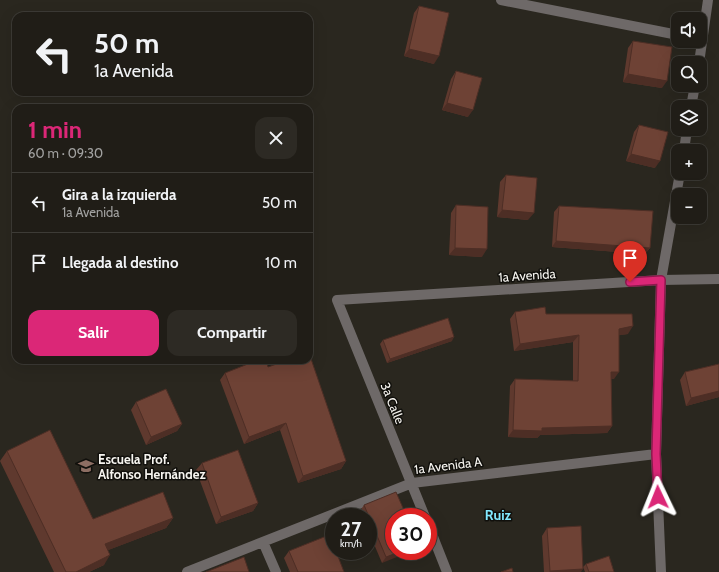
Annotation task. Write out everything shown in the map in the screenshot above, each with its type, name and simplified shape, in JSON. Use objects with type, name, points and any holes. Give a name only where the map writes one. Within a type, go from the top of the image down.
[{"type":"street","points":[[501,0],[671,34]]},
{"type":"street","points":[[706,12],[708,0]]},
{"type":"street","points":[[659,571],[656,454],[661,280],[679,180]]},
{"type":"street","name":"1a Avenida","points":[[336,300],[661,280],[719,279]]},
{"type":"street","name":"3a Calle","points":[[336,300],[422,508]]},
{"type":"street","name":"1a Avenida A","points":[[188,572],[412,482],[656,454]]},
{"type":"street","points":[[263,542],[276,572]]},
{"type":"street","points":[[437,547],[447,572]]},
{"type":"building","points":[[419,6],[449,13],[439,56],[409,49]]},
{"type":"building","points":[[633,41],[672,48],[667,81],[628,74]]},
{"type":"building","points":[[456,71],[482,78],[473,110],[447,103]]},
{"type":"building","points":[[639,125],[668,132],[660,161],[631,154]]},
{"type":"building","points":[[506,175],[537,178],[534,213],[502,210]]},
{"type":"building","points":[[456,205],[488,207],[487,249],[455,248]]},
{"type":"building","points":[[559,206],[653,211],[650,248],[556,241]]},
{"type":"building","points":[[545,307],[546,314],[632,314],[633,326],[619,329],[619,372],[611,372],[612,426],[542,428],[542,431],[513,430],[515,379],[578,381],[579,335],[520,344],[515,312]]},
{"type":"building","points":[[448,318],[454,337],[390,359],[383,340]]},
{"type":"building","points":[[248,364],[267,364],[268,367],[277,364],[313,364],[346,461],[303,476],[286,423],[249,437],[225,373]]},
{"type":"building","points":[[719,364],[719,391],[691,398],[685,372]]},
{"type":"building","points":[[166,389],[182,424],[151,437],[136,402]]},
{"type":"building","points":[[50,430],[93,519],[163,492],[173,518],[105,544],[110,555],[76,572],[66,572],[7,451]]},
{"type":"building","points":[[238,450],[258,503],[221,517],[202,463]]},
{"type":"building","points":[[396,492],[403,508],[385,508],[385,555],[377,536],[377,508],[365,508],[364,505]]},
{"type":"building","points":[[581,526],[583,569],[550,571],[547,528]]},
{"type":"building","points":[[325,537],[325,560],[339,560],[344,572],[298,572],[289,551]]},
{"type":"building","points":[[609,556],[614,572],[589,572],[586,564]]},
{"type":"building","points":[[244,557],[249,572],[206,572]]},
{"type":"building","points":[[512,568],[513,572],[501,572]]},
{"type":"place","name":"Escuela Prof. Alfonso Hernández","points":[[86,466]]},
{"type":"district","name":"Ruiz","points":[[498,515]]},
{"type":"route","points":[[630,282],[661,280],[656,454],[658,497]]}]
